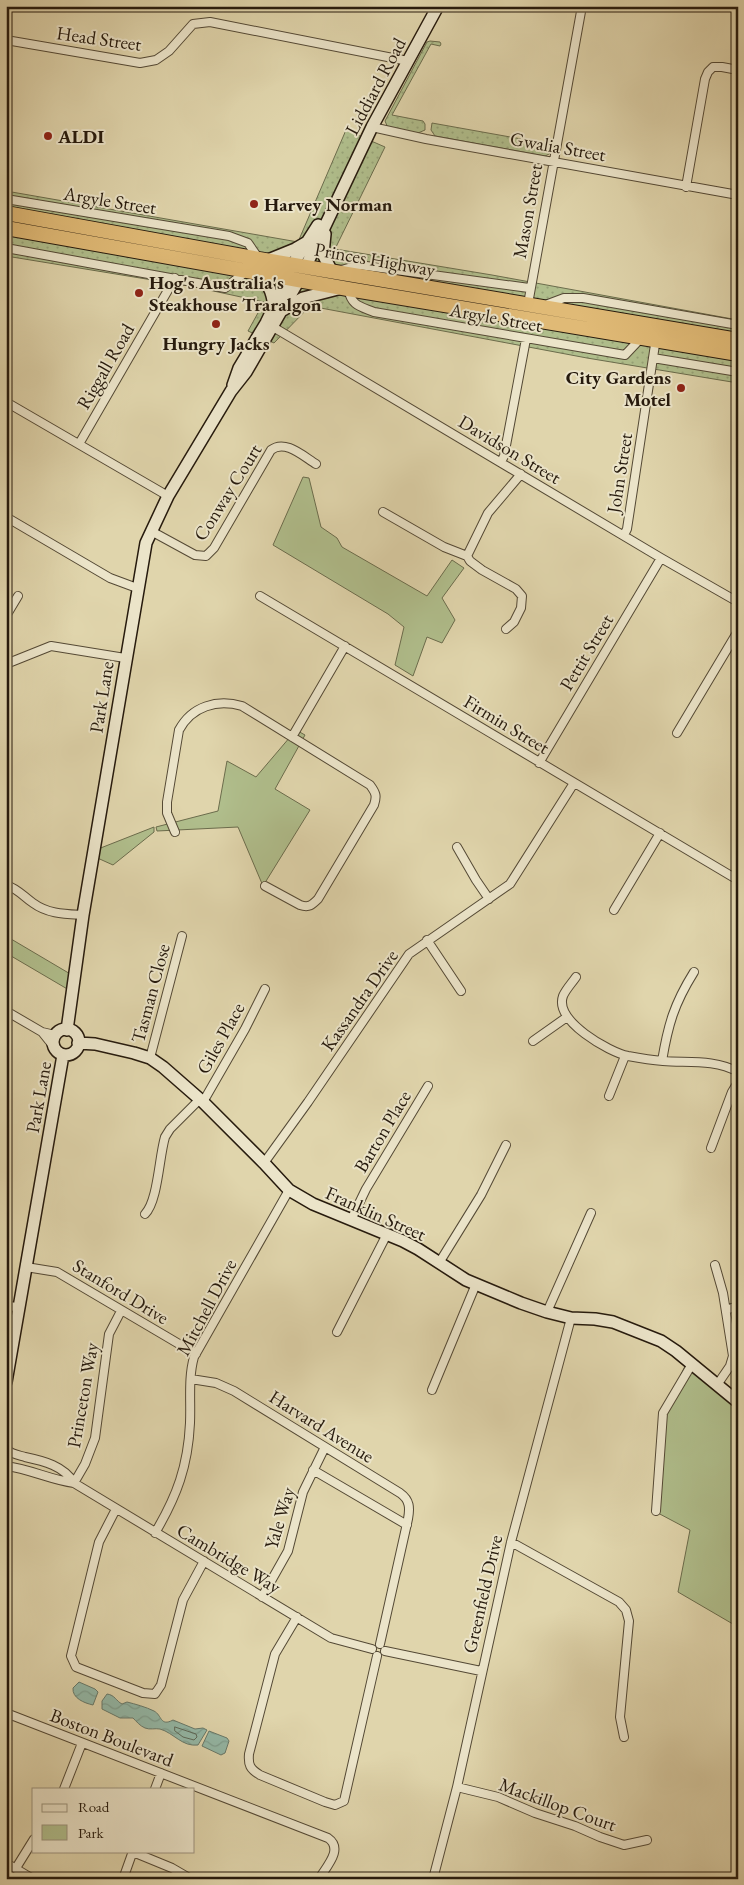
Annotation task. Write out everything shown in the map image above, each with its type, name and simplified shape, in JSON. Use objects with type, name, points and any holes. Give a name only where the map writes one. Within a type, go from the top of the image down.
[{"type":"highway","name":"Princes Highway","points":[[6,213],[257,265],[293,279],[345,289],[652,335],[738,340]]},
{"type":"highway","name":"Princes Highway","points":[[6,228],[257,265],[300,265],[534,305],[652,335],[738,354]]},
{"type":"highway","points":[[293,279],[300,265]]},
{"type":"street","name":"Liddiard Road","points":[[300,265],[328,217],[372,128],[438,6]]},
{"type":"street","name":"Mason Street","points":[[534,305],[529,288],[533,278],[552,161],[582,6]]},
{"type":"street","name":"Head Street","points":[[6,40],[140,63],[156,60],[170,50],[193,24],[210,22],[408,61]]},
{"type":"street","points":[[686,187],[705,79],[708,72],[713,67],[738,70]]},
{"type":"street","name":"Gwalia Street","points":[[372,128],[738,196]]},
{"type":"street","name":"Liddiard Road","points":[[300,265],[308,241],[344,183]]},
{"type":"street","name":"Argyle Street","points":[[6,199],[229,236],[248,243],[257,265]]},
{"type":"street","points":[[328,217],[323,254],[334,271]]},
{"type":"street","points":[[6,248],[225,288],[257,265],[295,249],[308,241]]},
{"type":"street","points":[[257,265],[273,294],[278,310],[303,298],[345,289]]},
{"type":"street","name":"Argyle Street","points":[[334,271],[360,265],[529,288]]},
{"type":"street","name":"Riggall Road","points":[[79,444],[175,278]]},
{"type":"street","name":"Park Lane","points":[[67,1030],[83,915],[125,658],[146,543],[168,496],[230,391],[239,368],[270,325],[293,279]]},
{"type":"street","name":"Argyle Street","points":[[345,289],[351,300],[358,306],[374,312],[625,355],[652,335]]},
{"type":"street","name":"Argyle Street","points":[[534,305],[556,302],[564,298],[583,298],[738,325]]},
{"type":"street","name":"Davidson Street","points":[[270,325],[738,602]]},
{"type":"street","name":"John Street","points":[[624,535],[627,529],[653,358],[652,335]]},
{"type":"street","points":[[500,462],[504,456],[526,339]]},
{"type":"street","points":[[653,358],[738,372]]},
{"type":"street","points":[[6,402],[168,496]]},
{"type":"street","name":"Conway Court","points":[[151,531],[196,555],[206,556],[214,548],[276,443],[284,445],[316,464]]},
{"type":"street","points":[[467,556],[488,513],[521,474]]},
{"type":"street","points":[[383,512],[444,547],[467,556],[475,566],[516,589],[522,596],[521,608],[514,622],[506,629]]},
{"type":"street","points":[[6,517],[110,578],[137,588]]},
{"type":"street","name":"Pettit Street","points":[[540,763],[661,558]]},
{"type":"street","points":[[6,616],[18,596]]},
{"type":"street","name":"Firmin Street","points":[[260,596],[738,880]]},
{"type":"street","points":[[677,733],[738,631]]},
{"type":"street","points":[[6,664],[51,646],[125,658]]},
{"type":"street","points":[[292,736],[345,646]]},
{"type":"street","points":[[175,832],[167,813],[167,802],[179,730],[184,720],[194,712],[218,702],[242,706],[370,785],[376,792],[377,797],[318,899],[312,906],[300,905],[265,886]]},
{"type":"street","name":"Kassandra Drive","points":[[264,1163],[409,954],[510,884],[574,783]]},
{"type":"street","points":[[614,910],[660,833]]},
{"type":"street","points":[[458,848],[489,899]]},
{"type":"street","points":[[6,885],[16,888],[32,903],[48,912],[83,915]]},
{"type":"street","name":"Tasman Close","points":[[150,1058],[182,936]]},
{"type":"street","points":[[427,940],[460,991]]},
{"type":"street","points":[[662,1061],[672,1012],[694,972]]},
{"type":"street","points":[[576,977],[563,996],[563,1006],[567,1017],[578,1030],[625,1056],[662,1061],[707,1062],[730,1067],[738,1072]]},
{"type":"street","name":"Giles Place","points":[[145,1214],[150,1208],[153,1198],[166,1137],[170,1129],[202,1100],[245,1029],[265,990]]},
{"type":"street","points":[[6,1011],[42,1032],[55,1035],[67,1030],[74,1033],[78,1043]]},
{"type":"street","points":[[533,1041],[567,1017]]},
{"type":"street","points":[[42,1032],[54,1047]]},
{"type":"street","name":"Park Lane","points":[[55,1035],[53,1038],[54,1047],[59,1054],[72,1054],[77,1048],[78,1043]]},
{"type":"street","name":"Franklin Street","points":[[78,1043],[109,1047],[150,1058],[176,1077],[202,1100],[290,1190],[313,1204],[387,1234],[418,1249],[476,1284],[547,1312],[571,1318],[612,1322],[643,1333],[676,1351],[738,1402]]},
{"type":"street","name":"Park Lane","points":[[6,1382],[63,1055]]},
{"type":"street","points":[[608,1096],[625,1056]]},
{"type":"street","points":[[711,1148],[732,1092],[738,1082]]},
{"type":"street","name":"Barton Place","points":[[351,1220],[366,1189],[428,1086]]},
{"type":"street","points":[[439,1263],[481,1195],[506,1145]]},
{"type":"street","name":"Mitchell Drive","points":[[155,1532],[176,1496],[181,1482],[189,1438],[191,1368],[196,1354],[290,1190]]},
{"type":"street","points":[[547,1312],[590,1213]]},
{"type":"street","points":[[337,1332],[387,1234]]},
{"type":"street","points":[[715,1265],[726,1310],[733,1356],[730,1366],[717,1385]]},
{"type":"street","name":"Stanford Drive","points":[[26,1267],[56,1272],[196,1354]]},
{"type":"street","points":[[432,1390],[476,1284]]},
{"type":"street","points":[[6,1305],[19,1308]]},
{"type":"street","points":[[726,1310],[738,1306]]},
{"type":"street","name":"Princeton Way","points":[[74,1483],[88,1459],[95,1438],[109,1334],[121,1311]]},
{"type":"street","name":"Greenfield Drive","points":[[433,1879],[457,1787],[511,1542],[571,1318]]},
{"type":"street","points":[[656,1511],[663,1413],[692,1364]]},
{"type":"street","name":"Harvard Avenue","points":[[191,1380],[208,1381],[224,1385],[404,1495],[410,1506],[383,1648]]},
{"type":"street","name":"Yale Way","points":[[262,1597],[288,1551],[303,1492],[325,1447]]},
{"type":"street","name":"Cambridge Way","points":[[6,1449],[14,1454],[41,1460],[56,1466],[70,1477],[74,1483],[338,1641],[372,1649]]},
{"type":"street","name":"Cambridge Way","points":[[6,1466],[31,1470],[64,1482],[74,1483]]},
{"type":"street","points":[[313,1470],[407,1525]]},
{"type":"street","points":[[116,1509],[99,1542],[73,1648],[72,1656],[76,1667],[144,1693],[155,1694],[161,1685],[183,1600],[204,1561]]},
{"type":"street","points":[[511,1542],[619,1602],[626,1610],[629,1621],[620,1717],[624,1737]]},
{"type":"street","points":[[297,1617],[274,1654],[249,1754],[248,1764],[252,1770],[260,1775],[325,1802],[335,1805],[344,1801],[377,1656]]},
{"type":"street","points":[[377,1656],[374,1655],[372,1649],[374,1645],[482,1671]]},
{"type":"street","points":[[377,1656],[381,1656],[383,1648]]},
{"type":"street","name":"Boston Boulevard","points":[[6,1713],[332,1840],[335,1852],[319,1879]]},
{"type":"street","points":[[64,1788],[82,1742]]},
{"type":"street","points":[[155,1788],[161,1773]]},
{"type":"street","name":"Mackillop Court","points":[[457,1787],[498,1797],[534,1813],[624,1845],[647,1840]]},
{"type":"street","points":[[16,1868],[32,1842]]},
{"type":"street","points":[[123,1879],[133,1852],[172,1868],[191,1879]]},
{"type":"street","points":[[6,1863],[33,1879]]},
{"type":"green space","points":[[427,42],[440,42],[441,44],[440,46],[431,44],[392,115],[423,121],[425,130],[418,133],[388,128],[385,121]]},
{"type":"green space","points":[[432,123],[555,145],[551,153],[545,156],[435,136],[431,130]]},
{"type":"green space","points":[[346,130],[385,147],[335,249],[492,275],[738,320],[738,383],[587,358],[310,306],[274,343],[248,331],[264,302],[195,287],[6,256],[6,191],[298,242]]},
{"type":"green space","points":[[303,477],[309,478],[321,527],[337,538],[342,547],[427,596],[452,560],[464,568],[442,598],[455,620],[442,643],[427,637],[413,676],[395,665],[404,627],[388,614],[273,545]]},
{"type":"green space","points":[[296,730],[305,735],[275,789],[310,810],[263,886],[238,827],[157,831],[156,827],[218,811],[227,761],[256,777]]},
{"type":"green space","points":[[154,827],[154,832],[113,865],[93,856],[93,851]]},
{"type":"green space","points":[[6,936],[72,975],[69,990],[6,953]]},
{"type":"green space","points":[[685,1366],[738,1409],[738,1627],[678,1592],[690,1530],[656,1512],[663,1413]]},
{"type":"water","points":[[79,1682],[98,1692],[93,1705],[82,1701],[74,1695],[73,1688]]},
{"type":"water","points":[[107,1694],[122,1704],[127,1702],[154,1711],[163,1721],[169,1722],[173,1720],[195,1729],[203,1728],[207,1730],[198,1745],[187,1744],[165,1731],[145,1728],[133,1718],[120,1718],[102,1709],[102,1701]]},
{"type":"water","points":[[209,1731],[227,1738],[229,1741],[225,1753],[221,1755],[202,1746]]},
{"type":"place","name":"ALDI","points":[[48,136]]},
{"type":"place","name":"Harvey Norman","points":[[254,204]]},
{"type":"place","name":"Hog's Australia's Steakhouse Traralgon","points":[[139,293]]},
{"type":"place","name":"Hungry Jacks","points":[[216,324]]},
{"type":"place","name":"City Gardens Motel","points":[[681,388]]}]
